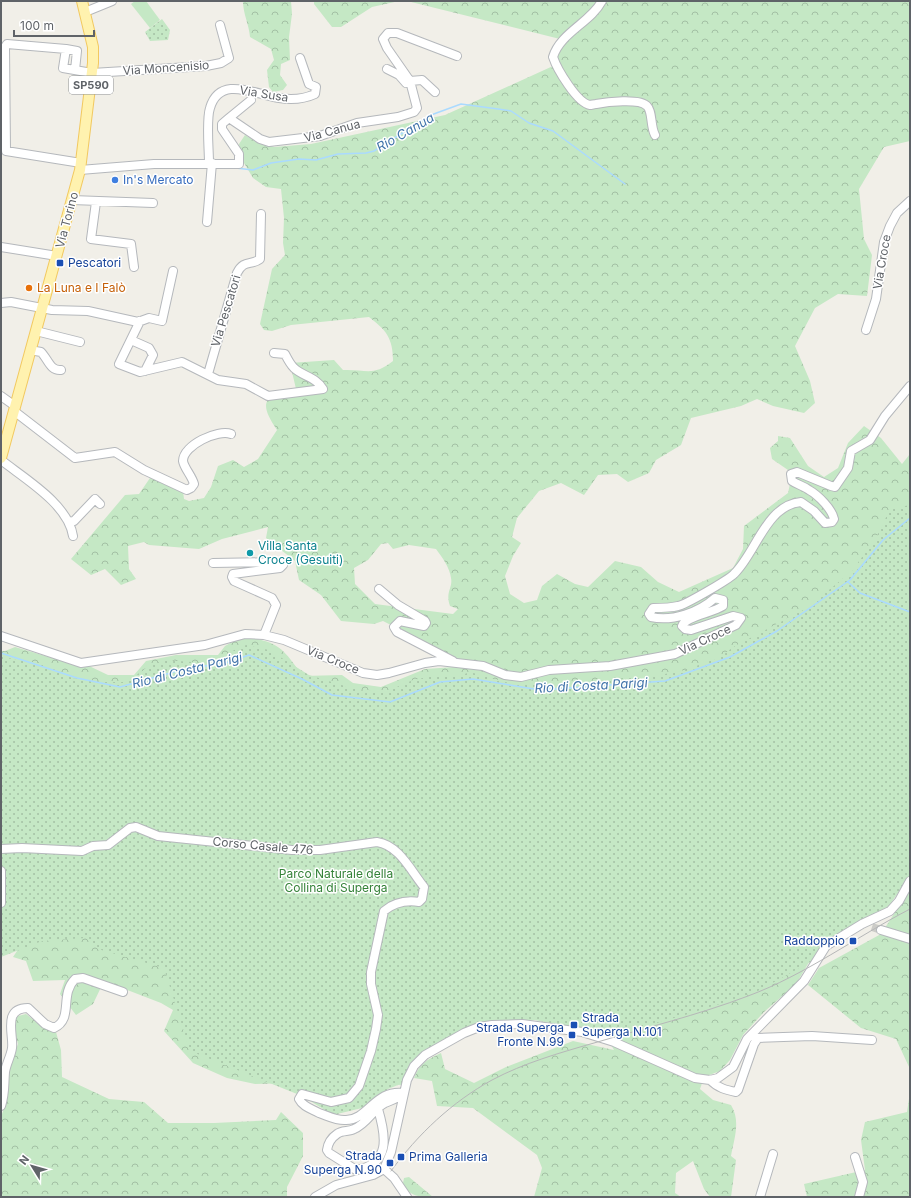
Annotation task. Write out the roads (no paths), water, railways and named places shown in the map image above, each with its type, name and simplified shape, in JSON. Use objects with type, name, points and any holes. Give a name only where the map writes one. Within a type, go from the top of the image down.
[{"type":"main road","name":"Via Torino","points":[[1,459],[81,167],[92,73],[93,47],[82,1]]},
{"type":"street","points":[[85,12],[112,1]]},
{"type":"street","points":[[602,1],[593,13],[571,32],[558,47],[553,57],[556,65],[572,90],[582,101],[590,105],[639,101],[645,104],[648,107],[652,129],[655,134]]},
{"type":"street","name":"Via Moncenisio","points":[[92,73],[206,66],[220,63],[229,58],[220,24]]},
{"type":"street","name":"Via Canua","points":[[229,118],[264,141],[300,140],[320,136],[357,123],[398,117],[414,112],[417,108],[411,84],[386,48],[383,39],[388,33],[397,32],[457,56]]},
{"type":"street","points":[[75,70],[77,50],[4,44],[3,151],[81,167],[210,163],[235,165],[239,164],[239,154],[222,129],[222,124],[251,100]]},
{"type":"street","points":[[66,49],[63,68],[92,73]]},
{"type":"street","name":"Via Susa","points":[[210,163],[209,109],[214,97],[227,89],[240,88],[280,99],[305,98],[315,94],[316,87],[309,84],[300,58]]},
{"type":"street","points":[[387,69],[399,74],[411,84],[422,80],[435,92]]},
{"type":"street","points":[[207,222],[210,163]]},
{"type":"street","points":[[72,200],[153,203]]},
{"type":"street","name":"Via Croce","points":[[866,330],[876,299],[878,274],[884,242],[897,213],[910,201]]},
{"type":"street","points":[[96,202],[90,236],[93,241],[131,244],[134,267]]},
{"type":"street","name":"Via Pescatori","points":[[208,374],[237,273],[240,268],[248,262],[258,261],[260,259],[261,214]]},
{"type":"street","points":[[1,247],[57,256]]},
{"type":"street","points":[[1,303],[11,302],[43,307],[52,310],[88,311],[140,321],[149,318],[162,321],[173,272]]},
{"type":"street","points":[[140,321],[119,364],[140,372],[182,362],[218,380],[246,384],[268,396],[323,389],[318,381],[303,374],[293,367],[285,354],[274,353]]},
{"type":"street","points":[[36,331],[80,342]]},
{"type":"street","points":[[131,340],[149,348],[153,355],[145,370]]},
{"type":"street","points":[[30,350],[41,352],[51,366],[57,370],[61,370]]},
{"type":"street","name":"Via Croce","points":[[1,636],[81,663],[205,645],[245,634],[264,635],[284,640],[363,673],[377,675],[439,661],[483,666],[505,675],[521,676],[549,670],[610,666],[675,654],[736,625],[740,621],[739,616],[734,616],[691,630],[684,629],[682,626],[684,622],[688,619],[714,612],[723,606],[723,600],[715,598],[702,608],[676,617],[651,617],[649,614],[653,608],[679,606],[733,575],[749,556],[773,518],[793,503],[801,502],[808,506],[826,523],[832,522],[834,515],[824,503],[809,490],[792,481],[791,474],[797,472],[830,486],[834,487],[838,485],[848,468],[851,451],[870,440],[886,416],[910,386]]},
{"type":"street","points":[[1,396],[14,409],[75,458],[115,452],[144,470],[187,490],[194,484],[192,477],[184,464],[183,459],[186,452],[211,435],[226,432],[231,434]]},
{"type":"street","points":[[1,459],[59,508],[69,522],[73,536]]},
{"type":"street","points":[[69,522],[74,521],[95,499],[100,504]]},
{"type":"street","points":[[213,562],[280,562],[283,565],[280,568],[233,574],[232,577],[234,581],[272,598],[275,602],[276,605],[264,635]]},
{"type":"street","points":[[379,589],[426,623],[424,626],[400,621],[394,628],[397,632],[452,660],[454,663]]},
{"type":"street","name":"Corso Casale 476","points":[[1,849],[22,848],[82,851],[93,846],[108,845],[130,828],[136,827],[158,836],[292,850],[320,850],[377,842],[386,843],[394,849],[424,888],[422,899],[419,902],[405,900],[389,907],[384,911],[371,972],[371,984],[378,1016],[371,1051],[359,1086],[349,1098],[331,1102],[302,1094],[299,1099],[306,1107],[332,1118],[346,1120],[355,1119],[387,1094],[404,1093]]},
{"type":"street","points":[[1,871],[1,903]]},
{"type":"street","points":[[315,1197],[336,1185],[373,1175],[384,1169],[391,1152],[408,1077],[414,1066],[425,1055],[474,1028],[505,1024],[551,1027],[599,1036],[680,1073],[695,1078],[710,1080],[726,1073],[733,1067],[747,1039],[804,982],[826,946],[862,924],[890,911],[899,901],[910,881]]},
{"type":"street","points":[[862,924],[872,926]]},
{"type":"street","points":[[881,930],[910,939]]},
{"type":"street","points":[[1,1106],[5,1086],[5,1072],[12,1043],[10,1026],[18,1011],[22,1008],[28,1008],[44,1024],[54,1028],[58,1027],[66,1015],[68,987],[75,978],[83,978],[124,992]]},
{"type":"street","points":[[710,1080],[716,1086],[736,1092],[754,1044],[758,1038],[812,1036],[872,1040]]},
{"type":"street","points":[[378,1110],[385,1132],[383,1150],[377,1161],[367,1167],[356,1170],[327,1150],[333,1137],[339,1132],[354,1129],[378,1110],[384,1103],[397,1099],[404,1093]]},
{"type":"street","points":[[760,1197],[773,1154]]},
{"type":"street","points":[[855,1157],[863,1182],[859,1197]]},
{"type":"street","points":[[384,1169],[394,1178],[407,1197]]},
{"type":"waterway","name":"Rio Canua","points":[[227,167],[253,170],[271,163],[299,159],[316,160],[338,154],[366,153],[374,151],[431,115],[461,104],[511,111],[529,123],[553,131],[625,184]]},
{"type":"waterway","name":"Rio di Costa Parigi","points":[[1,653],[77,678],[120,687],[181,670],[229,662],[249,655],[302,679],[332,695],[390,702],[440,682],[473,679],[540,690],[665,681],[730,657],[777,631],[850,580],[883,540],[910,518]]},
{"type":"waterway","points":[[848,582],[860,593],[910,612]]},
{"type":"tunnel","points":[[872,927],[881,930]]},
{"type":"tram line","points":[[391,1171],[401,1157],[437,1120],[463,1098],[492,1080],[517,1068],[542,1059],[671,1021],[748,996],[810,967],[910,909]]},
{"type":"place","name":"In's Mercato","points":[[115,180]]},
{"type":"place","name":"Pescatori","points":[[60,263]]},
{"type":"place","name":"La Luna e I Falò","points":[[29,288]]},
{"type":"place","name":"Villa Santa Croce (Gesuiti)","points":[[250,553]]},
{"type":"place","name":"Raddoppio","points":[[853,941]]},
{"type":"place","name":"Strada Superga N.101","points":[[574,1025]]},
{"type":"place","name":"Strada Superga Fronte N.99","points":[[572,1035]]},
{"type":"place","name":"Prima Galleria","points":[[401,1157]]},
{"type":"place","name":"Strada Superga N.90","points":[[390,1163]]},
{"type":"park label","name":"Parco Naturale della Collina di Superga","points":[[336,881]]}]
